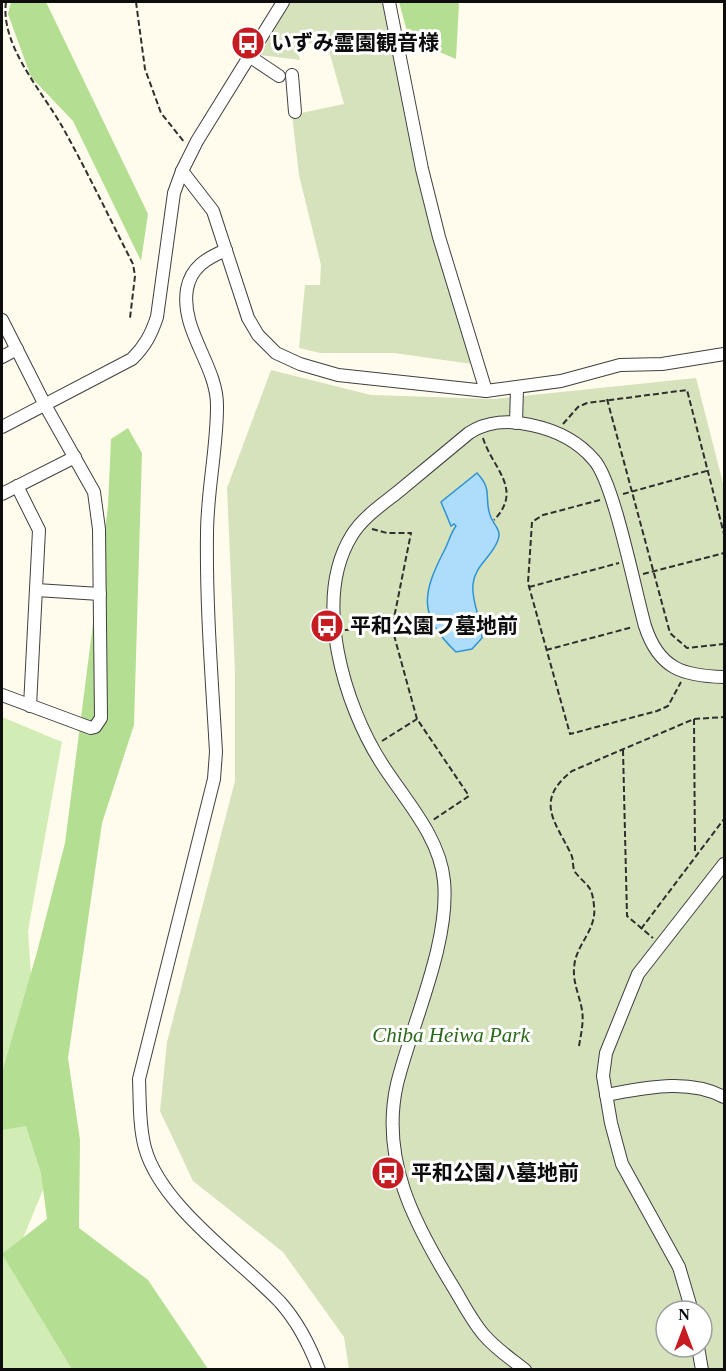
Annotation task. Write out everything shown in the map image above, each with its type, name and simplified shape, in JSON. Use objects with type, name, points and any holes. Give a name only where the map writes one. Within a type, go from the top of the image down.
[{"type":"street","points":[[2,427],[132,359],[152,334],[157,317],[174,193],[182,171],[191,151],[283,2]]},
{"type":"street","points":[[389,2],[422,169],[439,237],[486,391]]},
{"type":"street","points":[[249,56],[285,75],[295,112]]},
{"type":"street","points":[[182,171],[213,210],[248,318],[258,335],[276,353],[300,364],[339,375],[486,391],[561,381],[620,365],[662,364],[724,354]]},
{"type":"street","points":[[226,250],[209,257],[194,270],[186,302],[189,319],[213,377],[218,406],[207,533],[216,752],[214,778],[139,1079],[141,1120],[145,1149],[163,1187],[282,1304],[309,1345],[319,1370]]},
{"type":"street","points":[[2,320],[45,405],[94,492],[99,529],[101,718],[91,728],[2,695]]},
{"type":"street","points":[[2,357],[17,349]]},
{"type":"street","points":[[516,423],[517,388]]},
{"type":"street","points":[[525,1370],[497,1349],[482,1333],[414,1219],[403,1190],[396,1183],[393,1170],[392,1126],[397,1085],[444,918],[444,879],[438,855],[424,827],[372,747],[349,695],[336,637],[331,635],[332,619],[336,613],[336,576],[340,560],[353,533],[364,522],[478,427],[516,423],[557,433],[584,450],[603,473],[644,624],[655,650],[670,665],[684,674],[724,677]]},
{"type":"street","points":[[2,494],[75,457]]},
{"type":"street","points":[[17,486],[39,530],[30,706]]},
{"type":"street","points":[[36,590],[99,594]]},
{"type":"street","points":[[688,1299],[679,1267],[622,1164],[603,1076],[606,1053],[629,992],[660,943],[724,864]]},
{"type":"street","points":[[606,1095],[676,1085],[715,1092],[724,1097]]},
{"type":"path","points":[[6,2],[3,13],[5,27],[22,68],[63,127],[133,264],[135,276],[130,318]]},
{"type":"path","points":[[136,2],[145,69],[161,112],[191,151]]},
{"type":"path","points":[[557,433],[578,407],[607,399],[687,390],[724,534]]},
{"type":"path","points":[[607,399],[670,633],[687,648],[724,644]]},
{"type":"path","points":[[478,427],[506,480],[505,506],[494,520]]},
{"type":"path","points":[[684,674],[674,698],[663,709],[570,734],[529,587],[527,573],[532,522],[543,515],[710,470]]},
{"type":"path","points":[[364,522],[373,530],[387,533],[411,532],[392,628],[417,719],[469,796],[424,827]]},
{"type":"path","points":[[632,577],[724,553]]},
{"type":"path","points":[[529,587],[627,561]]},
{"type":"path","points":[[546,650],[644,624]]},
{"type":"path","points":[[336,637],[392,628]]},
{"type":"path","points":[[579,1046],[582,1018],[573,982],[574,963],[579,948],[588,934],[595,910],[592,891],[575,872],[572,856],[560,837],[551,809],[552,795],[558,782],[572,771],[694,719],[724,717]]},
{"type":"path","points":[[372,747],[417,719]]},
{"type":"path","points":[[694,719],[695,855]]},
{"type":"path","points":[[623,748],[627,916],[660,943]]},
{"type":"path","points":[[641,929],[724,819]]},
{"type":"green space","points":[[11,2],[46,2],[148,214],[141,261],[73,121],[31,77],[8,14]]},
{"type":"green space","points":[[290,2],[384,2],[417,165],[472,364],[394,353],[320,353],[299,348],[305,285],[320,285],[321,265],[299,175],[292,115],[344,104],[326,40],[297,46],[300,60],[260,55]]},
{"type":"green space","points":[[399,2],[457,2],[459,4],[456,59],[409,39]]},
{"type":"green space","name":"Chiba Heiwa Park","points":[[271,370],[371,395],[494,399],[696,378],[724,487],[724,1369],[349,1369],[344,1337],[283,1252],[193,1181],[160,1111],[167,1042],[235,781],[235,672],[227,488]]},
{"type":"green space","points":[[128,428],[142,453],[134,725],[102,823],[68,1058],[80,1140],[79,1228],[148,1280],[208,1369],[72,1369],[2,1254],[47,1219],[41,1173],[26,1126],[2,1130],[2,1073],[65,843],[108,506],[111,439]]},
{"type":"green space","points":[[2,717],[62,742],[28,931],[45,1185],[14,1260],[182,1369],[2,1369]]},
{"type":"water","points":[[477,473],[487,489],[488,509],[499,536],[474,577],[473,591],[482,638],[472,649],[456,652],[435,627],[430,616],[428,592],[431,580],[456,526],[454,524],[451,526],[441,502]]},
{"type":"place","name":"いずみ霊園観音様","points":[[248,43]]},
{"type":"place","name":"平和公園フ墓地前","points":[[327,626]]},
{"type":"place","name":"平和公園ハ墓地前","points":[[388,1173]]}]
